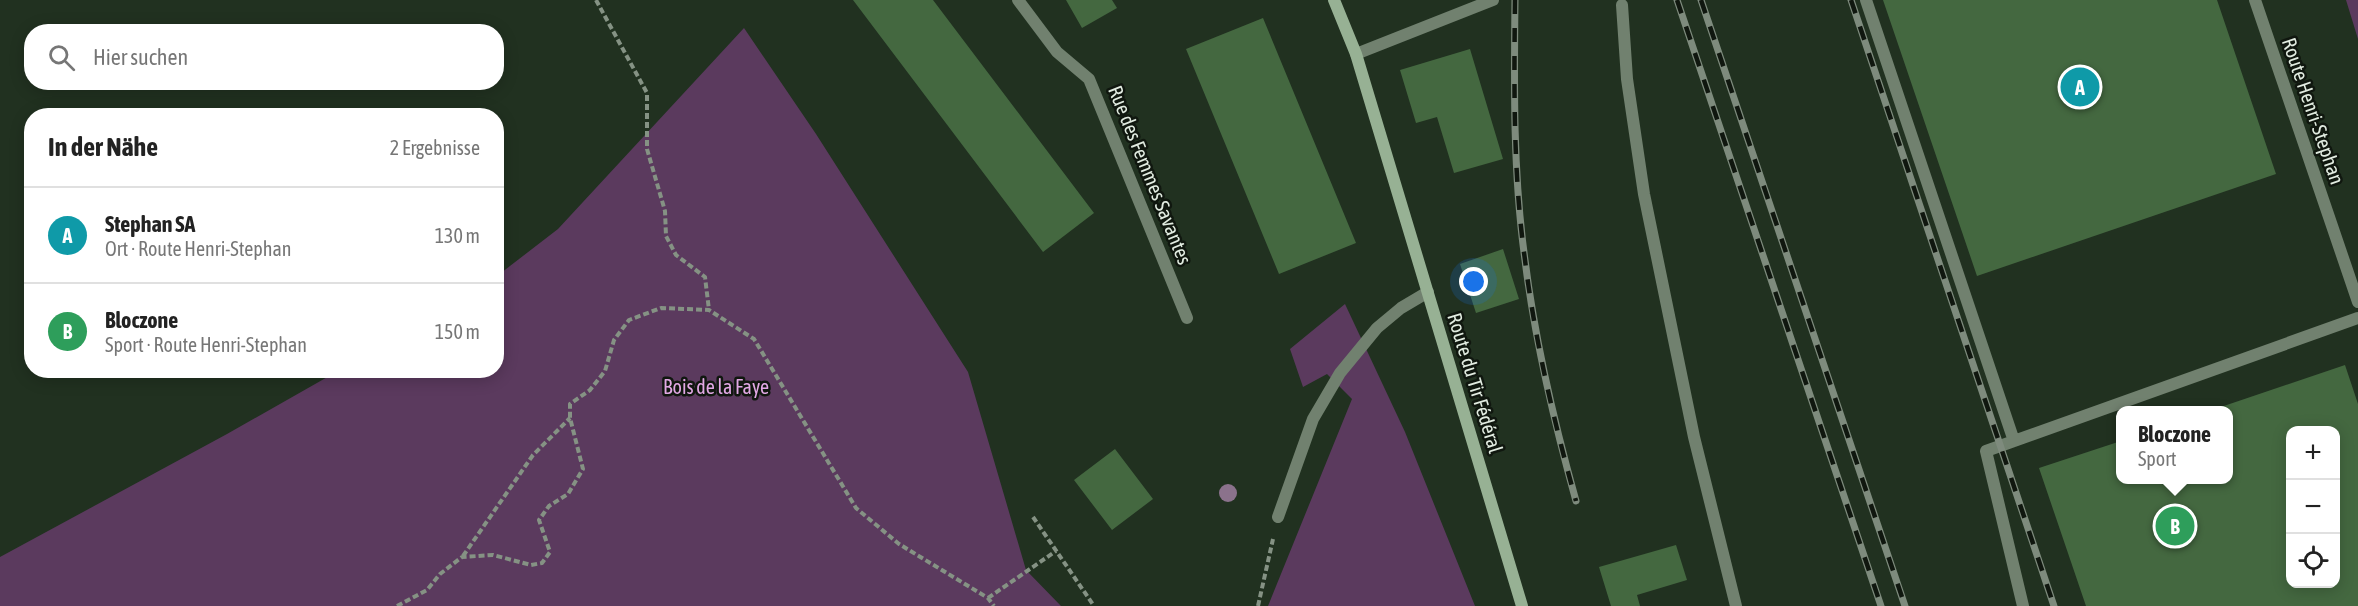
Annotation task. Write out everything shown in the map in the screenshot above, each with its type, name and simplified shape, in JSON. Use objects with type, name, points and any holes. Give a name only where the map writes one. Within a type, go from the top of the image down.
[{"type":"street","name":"Rue des Femmes Savantes","points":[[1018,0],[1057,52],[1089,79],[1188,318]]},
{"type":"street","name":"Route du Tir Fédéral","points":[[1334,0],[1356,54],[1522,606]]},
{"type":"street","points":[[1356,54],[1493,0]]},
{"type":"street","points":[[1866,0],[2014,441]]},
{"type":"street","name":"Route Henri-Stephan","points":[[2255,0],[2358,302]]},
{"type":"street","points":[[1622,5],[1627,79],[1644,194],[1694,437],[1736,606]]},
{"type":"street","points":[[1278,517],[1313,419],[1340,372],[1377,328],[1401,308],[1428,291]]},
{"type":"street","points":[[2023,606],[1986,451],[2358,318]]},
{"type":"path","points":[[596,0],[647,93],[646,149],[665,211],[666,236],[676,255],[705,277],[709,310]]},
{"type":"path","points":[[462,557],[493,555],[531,565],[542,563],[550,552],[539,520],[549,506],[568,494],[583,469],[570,418],[570,404],[590,390],[605,370],[614,340],[629,320],[661,308],[709,310],[754,339],[856,508],[898,544],[988,598],[994,606]]},
{"type":"path","points":[[398,606],[427,590],[440,574],[462,557],[533,454],[570,418]]},
{"type":"path","points":[[1033,517],[1094,606]]},
{"type":"path","points":[[1258,606],[1278,517]]},
{"type":"path","points":[[988,598],[1056,550]]},
{"type":"green space","points":[[2346,0],[2358,0],[2358,39]]},
{"type":"green space","name":"Bois de la Faye","points":[[744,28],[816,134],[968,372],[1026,570],[1061,606],[0,606],[0,557],[326,378],[504,378],[504,271],[558,229]]},
{"type":"green space","points":[[1345,304],[1405,432],[1475,606],[1268,606],[1352,399],[1327,374],[1303,387],[1290,349]]},
{"type":"building","points":[[853,0],[933,0],[1094,213],[1043,252]]},
{"type":"building","points":[[1066,0],[1112,0],[1117,8],[1082,28]]},
{"type":"building","points":[[1883,0],[2217,0],[2276,174],[1977,276]]},
{"type":"building","points":[[1263,18],[1356,243],[1279,274],[1186,49]]},
{"type":"building","points":[[1470,49],[1503,159],[1454,173],[1437,117],[1416,123],[1400,70]]},
{"type":"building","points":[[1503,249],[1519,299],[1476,313],[1460,264]]},
{"type":"building","points":[[2345,365],[2358,404],[2358,606],[2086,606],[2039,468],[2116,443],[2116,484],[2233,484],[2233,406],[2224,406]]},
{"type":"building","points":[[1115,449],[1153,499],[1112,530],[1074,480]]},
{"type":"building","points":[[1676,545],[1687,580],[1637,595],[1640,606],[1611,606],[1599,567]]},
{"type":"railway","points":[[1515,0],[1516,163],[1521,228],[1534,321],[1546,381],[1576,501]]},
{"type":"railway","points":[[1677,0],[1881,606]]},
{"type":"railway","points":[[1701,0],[1905,606]]},
{"type":"railway","points":[[1851,0],[2054,606]]},
{"type":"place","name":"Stephan SA","points":[[2080,87]]},
{"type":"place","name":"Bloczone","points":[[2175,526]]}]
